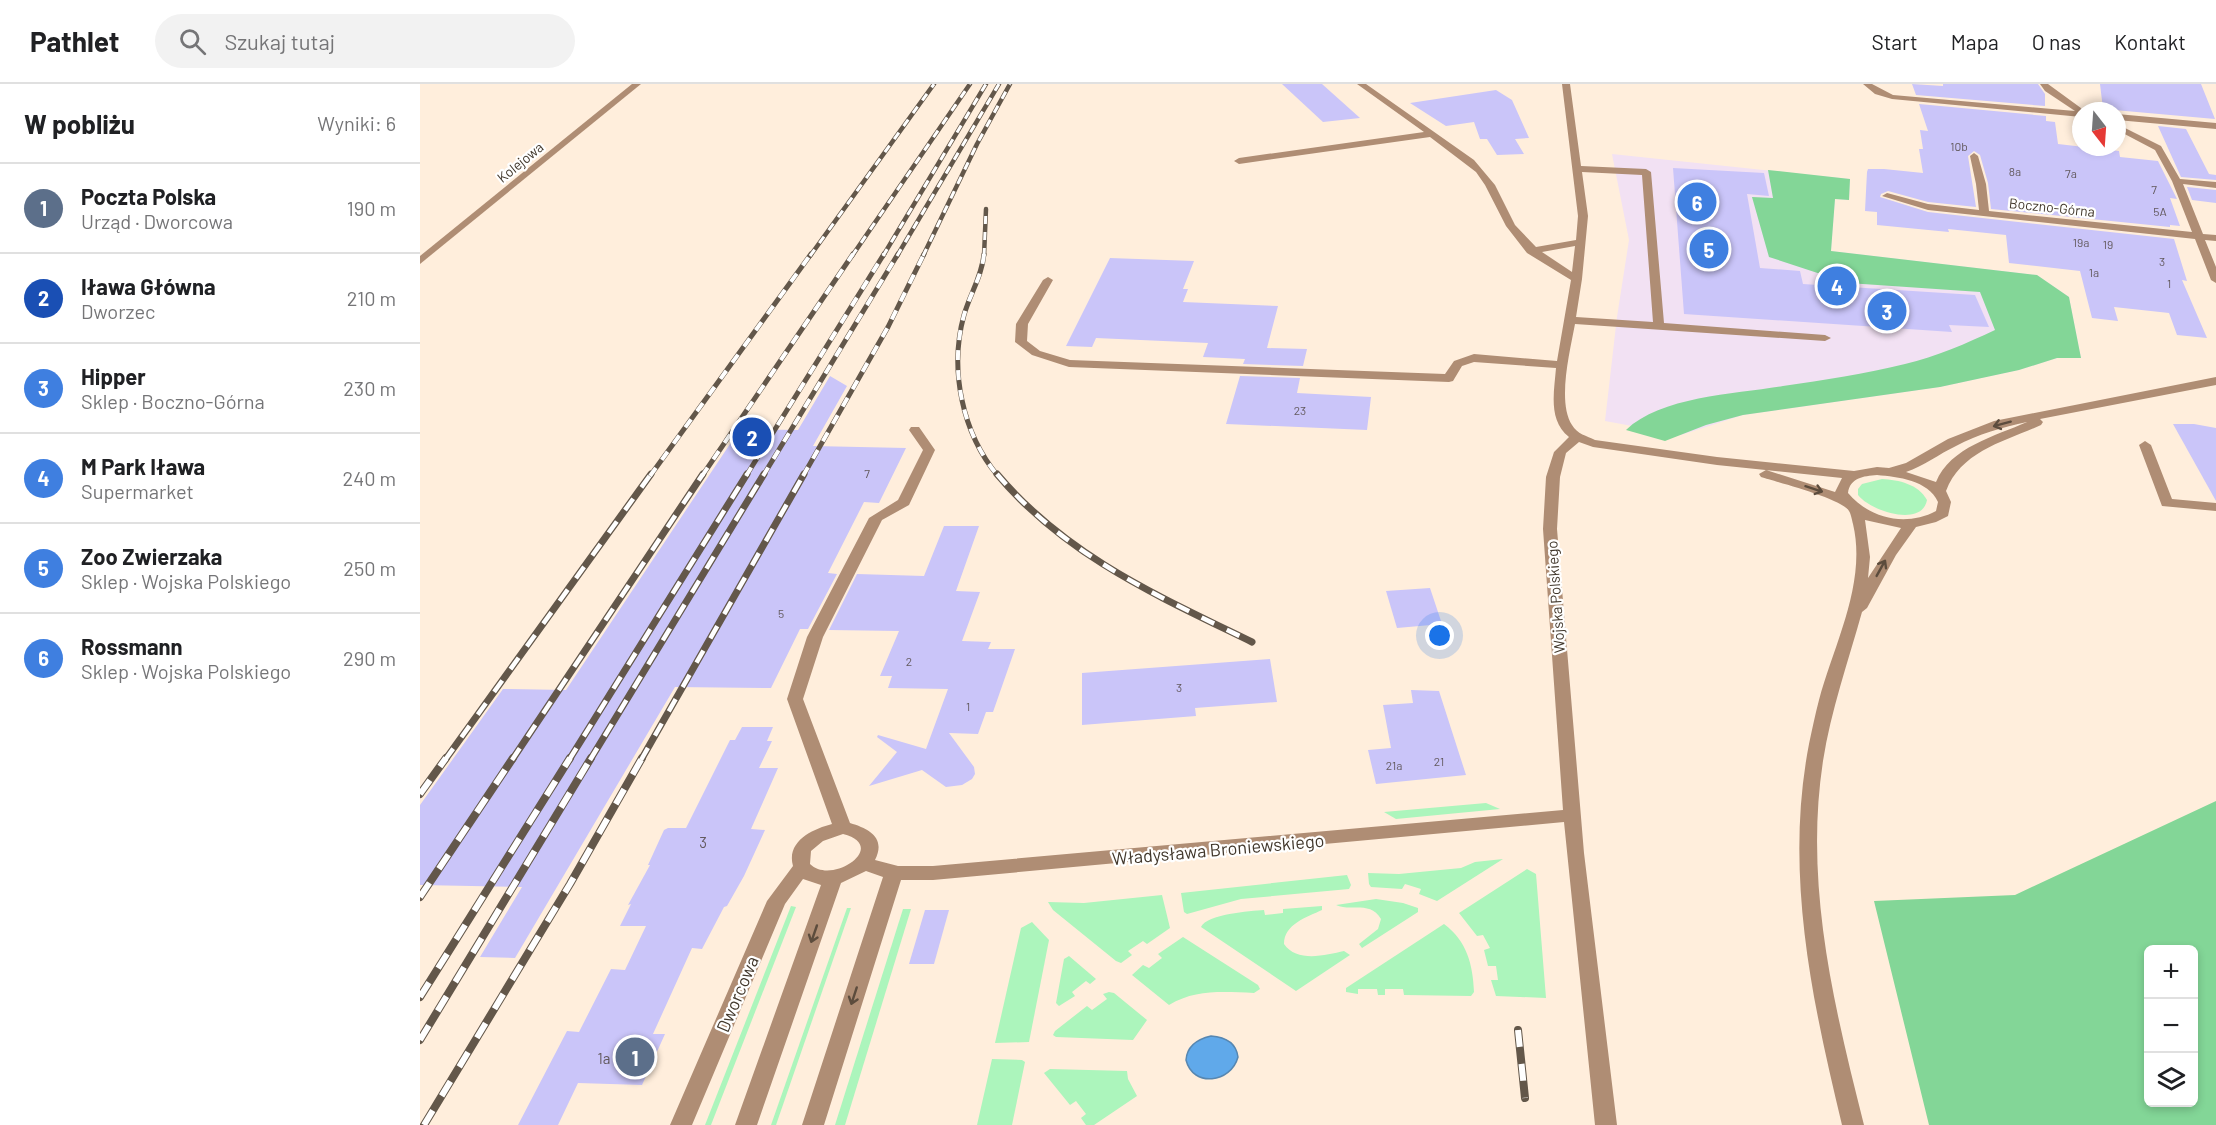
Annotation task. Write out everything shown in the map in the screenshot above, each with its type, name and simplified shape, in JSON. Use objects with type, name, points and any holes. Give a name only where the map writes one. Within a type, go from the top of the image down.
[{"type":"street","name":"Kolejowa","points":[[420,261],[637,84]]},
{"type":"street","points":[[1361,84],[1486,176],[1511,225],[1531,250],[1577,279]]},
{"type":"street","points":[[1566,84],[1583,216],[1577,279],[1562,365],[1559,410],[1568,429],[1577,437],[1593,443],[1717,461],[1855,475]]},
{"type":"street","points":[[1867,84],[1878,92],[1892,97],[2072,112]]},
{"type":"street","points":[[2044,84],[2072,106]]},
{"type":"street","points":[[2126,118],[2216,126]]},
{"type":"street","points":[[2126,131],[2158,147],[2177,181],[2216,280]]},
{"type":"street","points":[[1239,161],[1431,134]]},
{"type":"street","points":[[1974,156],[1982,184],[1984,213]]},
{"type":"street","points":[[1577,169],[1646,172],[1659,326]]},
{"type":"street","points":[[2177,181],[2216,185]]},
{"type":"street","name":"Boczno-Górna","points":[[1887,196],[1928,207],[2216,238]]},
{"type":"street","points":[[1531,250],[1581,242]]},
{"type":"street","points":[[1048,280],[1022,324],[1021,342],[1036,354],[1069,363],[1449,378],[1455,365],[1461,360],[1474,358],[1562,365]]},
{"type":"street","points":[[1570,320],[1825,338]]},
{"type":"street","points":[[1890,472],[1911,466],[1953,442],[1998,424],[2216,381]]},
{"type":"street","points":[[1939,491],[1941,479],[1952,466],[1980,448],[2059,411]]},
{"type":"street","points":[[801,868],[808,875],[833,878],[851,873],[865,863],[870,854],[872,846],[863,833],[843,828],[795,699],[815,637],[876,518],[904,502],[929,450],[915,430]]},
{"type":"street","name":"Wojska Polskiego","points":[[1577,437],[1560,452],[1553,477],[1550,529],[1572,815],[1606,1125]]},
{"type":"street","points":[[2145,445],[2167,503],[2216,507]]},
{"type":"street","points":[[1717,461],[1824,492],[1852,507],[1882,521],[1925,523],[1943,513],[1946,507],[1939,491],[1918,479],[1890,472],[1865,472],[1846,480],[1841,486],[1841,494],[1852,507],[1861,523],[1863,548],[1855,615]]},
{"type":"street","points":[[1853,1125],[1834,1050],[1820,976],[1808,883],[1808,822],[1814,758],[1828,699],[1855,615],[1888,554],[1911,524]]},
{"type":"street","name":"Władysława Broniewskiego","points":[[865,863],[875,869],[894,873],[933,873],[1572,815]]},
{"type":"street","name":"Dworcowa","points":[[681,1125],[777,901],[801,868],[799,860],[801,850],[818,835],[843,828]]},
{"type":"street","points":[[813,1125],[894,873]]},
{"type":"street","points":[[746,1125],[833,878]]},
{"type":"shaded area","points":[[1612,154],[1850,179],[1849,200],[1835,199],[1831,251],[2037,275],[2069,297],[2081,358],[2057,358],[2019,370],[1940,387],[1743,415],[1681,435],[1605,421],[1629,240]]},
{"type":"green space","points":[[1768,170],[1850,179],[1849,200],[1835,199],[1831,251],[2037,275],[2069,297],[2081,358],[2057,358],[2019,370],[1940,387],[1743,415],[1706,425],[1665,441],[1626,430],[1641,419],[1679,403],[1722,394],[1890,368],[1940,354],[1995,330],[1980,292],[1848,283],[1769,257],[1752,197],[1773,198]]},
{"type":"green space","points":[[1882,479],[1895,480],[1919,490],[1927,500],[1923,508],[1916,513],[1895,514],[1873,506],[1858,495],[1858,489],[1862,484]]},
{"type":"green space","points":[[2216,801],[2216,1125],[1929,1125],[1874,901],[2015,895]]},
{"type":"green space","points":[[1486,803],[1500,809],[1396,819],[1384,812]]},
{"type":"green space","points":[[1503,859],[1437,901],[1419,894],[1421,889],[1405,884],[1402,889],[1371,887],[1369,884],[1368,873],[1399,874],[1461,868],[1475,862]]},
{"type":"green space","points":[[1527,869],[1536,874],[1546,998],[1496,996],[1491,980],[1498,980],[1496,966],[1488,966],[1484,950],[1490,948],[1483,935],[1477,936],[1459,913]]},
{"type":"green space","points":[[1347,875],[1351,885],[1349,889],[1241,899],[1187,914],[1184,912],[1181,893]]},
{"type":"green space","points":[[1162,895],[1170,928],[1147,944],[1143,941],[1128,951],[1132,955],[1121,963],[1053,910],[1048,902],[1084,903]]},
{"type":"green space","points":[[1376,899],[1403,903],[1418,908],[1418,912],[1362,948],[1359,944],[1378,929],[1381,919],[1376,913],[1366,908],[1336,905]]},
{"type":"green space","points":[[791,906],[796,907],[711,1125],[705,1125]]},
{"type":"green space","points":[[1322,906],[1322,910],[1292,926],[1285,937],[1284,944],[1296,954],[1304,956],[1321,956],[1344,951],[1350,955],[1296,991],[1201,927],[1211,919],[1230,914],[1264,910],[1265,915],[1283,913],[1283,909]]},
{"type":"green space","points":[[847,908],[851,908],[776,1125],[771,1125]]},
{"type":"green space","points":[[903,909],[911,909],[845,1125],[835,1125]]},
{"type":"green space","points":[[1032,922],[1049,940],[1029,1042],[995,1043],[1021,928]]},
{"type":"green space","points":[[1444,924],[1458,938],[1467,954],[1474,992],[1471,996],[1404,995],[1403,989],[1385,989],[1385,995],[1378,995],[1377,989],[1358,989],[1358,994],[1346,992],[1346,988]]},
{"type":"green space","points":[[1183,937],[1258,985],[1260,989],[1254,993],[1200,994],[1169,1005],[1132,975],[1143,965],[1149,968],[1162,958],[1158,954]]},
{"type":"green space","points":[[1069,956],[1096,979],[1090,984],[1086,981],[1072,992],[1075,996],[1059,1006],[1056,1003],[1064,959]]},
{"type":"green space","points":[[1114,993],[1147,1020],[1133,1040],[1056,1037],[1053,1035],[1087,1006],[1092,1010],[1107,999],[1103,994]]},
{"type":"green space","points":[[992,1059],[1025,1062],[1012,1125],[977,1125]]},
{"type":"green space","points":[[1050,1069],[1127,1071],[1128,1079],[1137,1096],[1094,1125],[1086,1125],[1081,1118],[1086,1114],[1076,1101],[1070,1105],[1044,1073]]},
{"type":"water","points":[[1211,1036],[1229,1041],[1238,1057],[1228,1072],[1212,1079],[1196,1075],[1186,1060],[1188,1051],[1194,1044]]},
{"type":"building","points":[[1282,84],[1322,84],[1360,118],[1323,122]]},
{"type":"building","points":[[1912,84],[1943,86],[1943,84],[2038,84],[2045,94],[2045,106],[1916,95]]},
{"type":"building","points":[[2100,84],[2201,84],[2215,119],[2126,111],[2126,102],[2102,102]]},
{"type":"building","points":[[1496,90],[1512,100],[1529,138],[1515,139],[1524,154],[1497,155],[1487,139],[1480,139],[1474,122],[1446,126],[1410,103]]},
{"type":"building","points":[[1919,104],[2046,116],[2046,121],[2055,122],[2058,144],[2072,146],[2072,156],[2120,156],[2158,161],[2177,199],[2170,198],[2180,226],[2170,225],[2170,227],[1991,209],[1988,183],[1980,155],[1974,151],[1968,156],[1976,207],[1928,202],[1888,191],[1880,197],[1928,212],[2174,239],[2187,281],[2182,280],[2207,338],[2177,335],[2169,313],[2114,307],[2118,321],[2092,318],[2080,271],[2009,263],[2006,235],[1877,225],[1877,212],[1865,211],[1868,169],[1923,173],[1919,149],[1923,149],[1920,130],[1928,131]]},
{"type":"building","points":[[2158,126],[2186,129],[2209,174],[2216,175],[2216,180],[2181,177]]},
{"type":"building","points":[[1673,168],[1764,173],[1769,196],[1747,194],[1760,268],[1800,271],[1803,284],[1975,295],[1989,327],[1949,325],[1952,332],[1684,314]]},
{"type":"building","points":[[2187,187],[2216,190],[2216,203],[2192,200]]},
{"type":"building","points":[[1110,258],[1194,261],[1183,289],[1188,289],[1183,302],[1278,306],[1267,348],[1307,349],[1303,366],[1243,364],[1245,359],[1203,357],[1208,343],[1096,338],[1092,347],[1066,346]]},
{"type":"building","points":[[830,376],[847,386],[813,446],[906,448],[879,503],[864,502],[828,573],[837,574],[808,629],[800,629],[771,688],[675,687],[515,958],[480,957],[522,887],[420,885],[420,805],[503,689],[566,690],[740,429],[798,430]]},
{"type":"building","points":[[1240,376],[1300,378],[1297,393],[1371,397],[1367,430],[1226,424]]},
{"type":"building","points":[[2173,424],[2194,424],[2216,428],[2216,501]]},
{"type":"building","points":[[944,526],[979,526],[956,591],[980,592],[962,641],[991,642],[988,649],[1015,649],[993,712],[986,712],[978,734],[949,733],[974,767],[975,774],[972,779],[962,785],[946,787],[922,770],[869,786],[897,752],[877,737],[878,735],[926,749],[948,689],[888,688],[892,676],[880,676],[899,631],[829,630],[857,574],[924,576]]},
{"type":"building","points":[[1430,588],[1442,624],[1397,628],[1386,591]]},
{"type":"building","points":[[1270,659],[1277,702],[1195,708],[1196,716],[1082,725],[1082,673]]},
{"type":"building","points":[[1411,690],[1439,691],[1466,775],[1376,784],[1368,750],[1391,748],[1383,705],[1413,703]]},
{"type":"building","points":[[742,727],[773,727],[767,741],[772,741],[759,768],[778,768],[751,829],[765,830],[744,876],[727,906],[724,907],[702,949],[692,948],[653,1034],[665,1034],[642,1085],[578,1083],[558,1125],[518,1125],[567,1031],[579,1032],[611,969],[625,970],[646,926],[620,926],[631,904],[628,905],[650,865],[648,865],[664,830],[686,828],[730,740],[735,740]]},
{"type":"building","points":[[925,910],[949,910],[934,964],[909,964]]},
{"type":"railway","points":[[810,256],[934,84]]},
{"type":"railway","points":[[852,256],[970,84]]},
{"type":"railway","points":[[883,256],[986,84]]},
{"type":"railway","points":[[897,256],[999,84]]},
{"type":"railway","points":[[923,256],[977,144],[1010,84]]},
{"type":"railway","points":[[984,256],[986,209]]},
{"type":"railway","points":[[650,476],[811,254]]},
{"type":"railway","points":[[702,476],[853,254]]},
{"type":"railway","points":[[746,476],[884,254]]},
{"type":"railway","points":[[763,476],[898,254]]},
{"type":"railway","points":[[803,476],[888,327],[924,254]]},
{"type":"railway","points":[[984,254],[981,270],[964,315],[958,357],[959,378],[967,420],[975,440],[998,476]]},
{"type":"railway","points":[[445,760],[651,474]]},
{"type":"railway","points":[[512,760],[703,474]]},
{"type":"railway","points":[[569,760],[747,474]]},
{"type":"railway","points":[[590,760],[764,474]]},
{"type":"railway","points":[[641,760],[804,474]]},
{"type":"railway","points":[[997,474],[1024,503],[1083,551],[1148,590],[1252,642]]},
{"type":"railway","points":[[420,794],[446,758]]},
{"type":"railway","points":[[420,897],[513,758]]},
{"type":"railway","points":[[420,997],[570,758]]},
{"type":"railway","points":[[420,1040],[591,758]]},
{"type":"railway","points":[[424,1125],[570,884],[642,758]]},
{"type":"railway","points":[[1518,1030],[1525,1098]]},
{"type":"place","name":"Rossmann","points":[[1697,202]]},
{"type":"place","name":"Zoo Zwierzaka","points":[[1709,249]]},
{"type":"place","name":"M Park Iława","points":[[1837,286]]},
{"type":"place","name":"Hipper","points":[[1887,311]]},
{"type":"place","name":"Iława Główna","points":[[752,437]]},
{"type":"place","name":"Poczta Polska","points":[[635,1057]]}]
